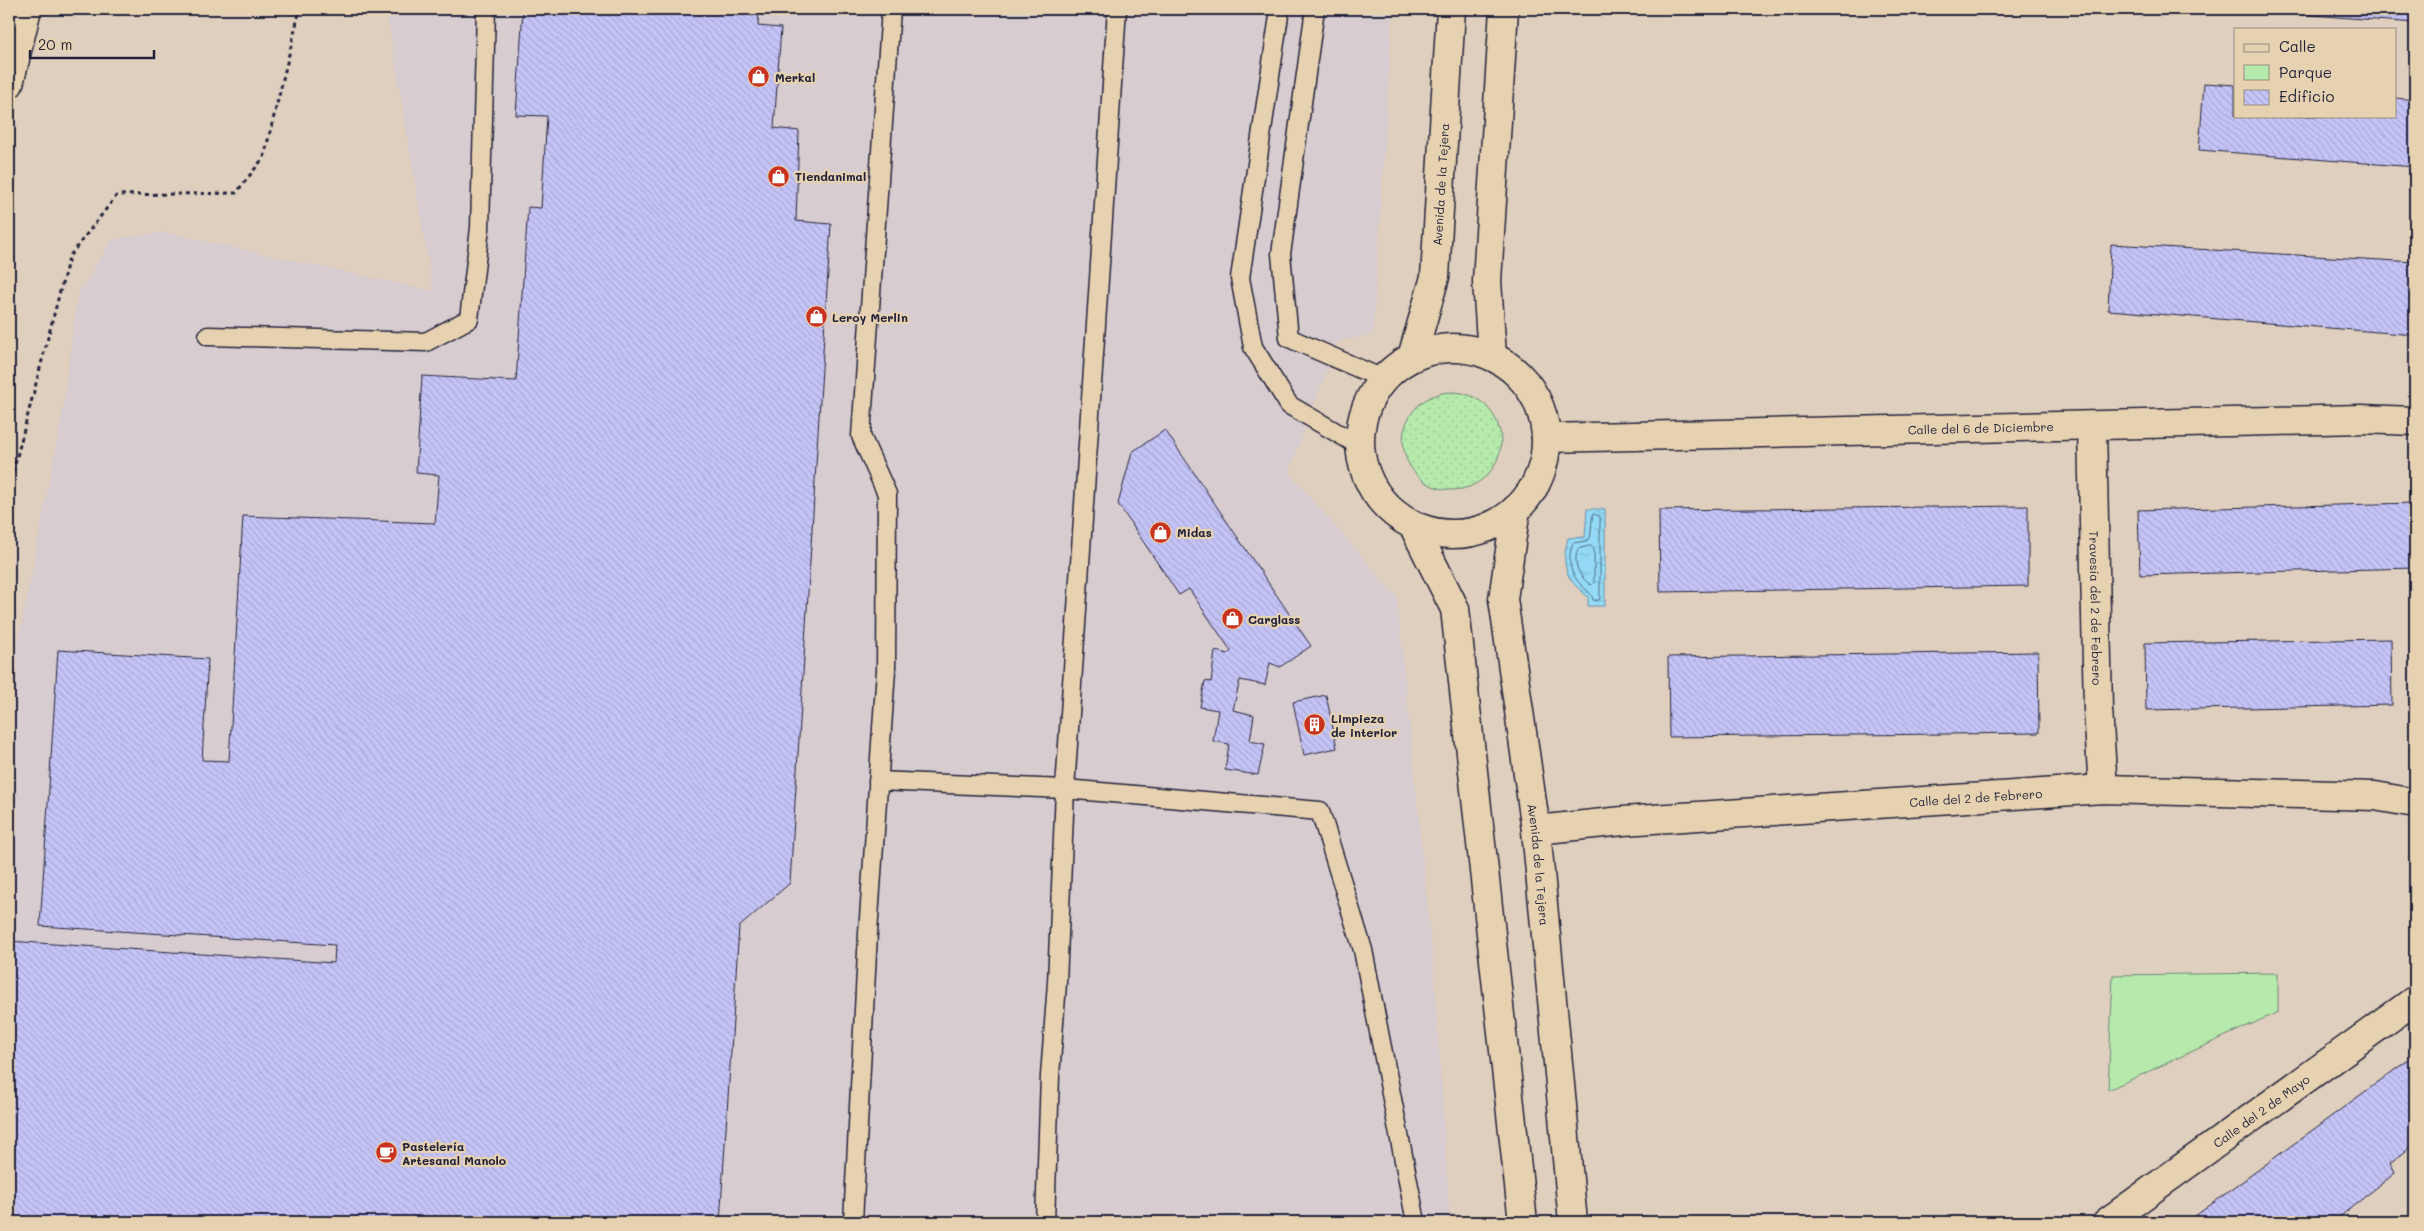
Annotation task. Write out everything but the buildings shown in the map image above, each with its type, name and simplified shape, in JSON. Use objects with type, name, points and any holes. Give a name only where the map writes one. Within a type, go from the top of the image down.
[{"type":"street","points":[[9,84],[27,9]]},
{"type":"street","name":"Avenida de la Tejera","points":[[1412,357],[1435,277],[1451,9]]},
{"type":"street","points":[[1492,356],[1487,281],[1504,9]]},
{"type":"street","points":[[1466,348],[1492,356],[1514,370],[1531,390],[1542,413],[1546,438],[1543,464],[1533,489],[1516,509],[1494,525],[1467,533],[1439,533],[1413,525],[1392,512],[1376,493],[1365,471],[1360,446],[1362,422],[1370,399],[1383,379],[1412,357],[1438,349],[1466,348]]},
{"type":"street","name":"Calle del 6 de Diciembre","points":[[1546,438],[2361,419],[2415,421]]},
{"type":"street","name":"Travesía del 2 de Febrero","points":[[2092,426],[2098,709],[2103,789]]},
{"type":"street","name":"Avenida de la Tejera","points":[[1516,509],[1503,599],[1536,830],[1573,1222]]},
{"type":"street","points":[[1413,525],[1455,608],[1523,1222]]},
{"type":"street","name":"Calle del 2 de Febrero","points":[[1536,830],[1624,821],[2103,789],[2375,796],[2415,803]]},
{"type":"street","name":"Calle del 2 de Mayo","points":[[2106,1222],[2415,1000]]},
{"type":"lane","points":[[208,336],[426,342],[469,319],[480,228],[486,9]]},
{"type":"lane","points":[[853,1222],[886,670],[887,494],[861,436],[891,9]]},
{"type":"lane","points":[[1045,1222],[1050,1076],[1057,983],[1065,790],[1118,9]]},
{"type":"lane","points":[[1280,9],[1240,278],[1252,347],[1289,404],[1360,446]]},
{"type":"lane","points":[[1315,9],[1281,254],[1289,338],[1383,379]]},
{"type":"lane","points":[[878,781],[1065,790],[1320,811],[1363,950],[1416,1222]]},
{"type":"path","points":[[9,488],[69,257],[117,195],[236,193],[264,157],[300,9]]},
{"type":"shaded area","points":[[386,9],[1393,9],[1373,335],[1338,341],[1289,472],[1397,597],[1435,981],[1450,1222],[9,1222],[9,689],[63,410],[77,296],[112,239],[164,232],[433,291]]},
{"type":"green space","points":[[1452,392],[1471,395],[1487,406],[1498,422],[1501,441],[1498,460],[1487,476],[1471,487],[1452,490],[1433,487],[1417,476],[1406,460],[1403,441],[1406,422],[1417,406],[1433,395]]},
{"type":"green space","points":[[2278,973],[2278,1012],[2108,1090],[2113,975]]},
{"type":"water","points":[[1587,509],[1605,509],[1605,606],[1588,606],[1588,597],[1574,584],[1565,564],[1568,538],[1585,537]]},
{"type":"place","name":"Merkal","points":[[759,77]]},
{"type":"place","name":"Tiendanimal","points":[[779,176]]},
{"type":"place","name":"Leroy Merlin","points":[[816,317]]},
{"type":"place","name":"Midas","points":[[1161,532]]},
{"type":"place","name":"Carglass","points":[[1232,619]]},
{"type":"place","name":"Limpieza de interior","points":[[1315,725]]},
{"type":"place","name":"Pastelería Artesanal Manolo","points":[[386,1153]]}]
